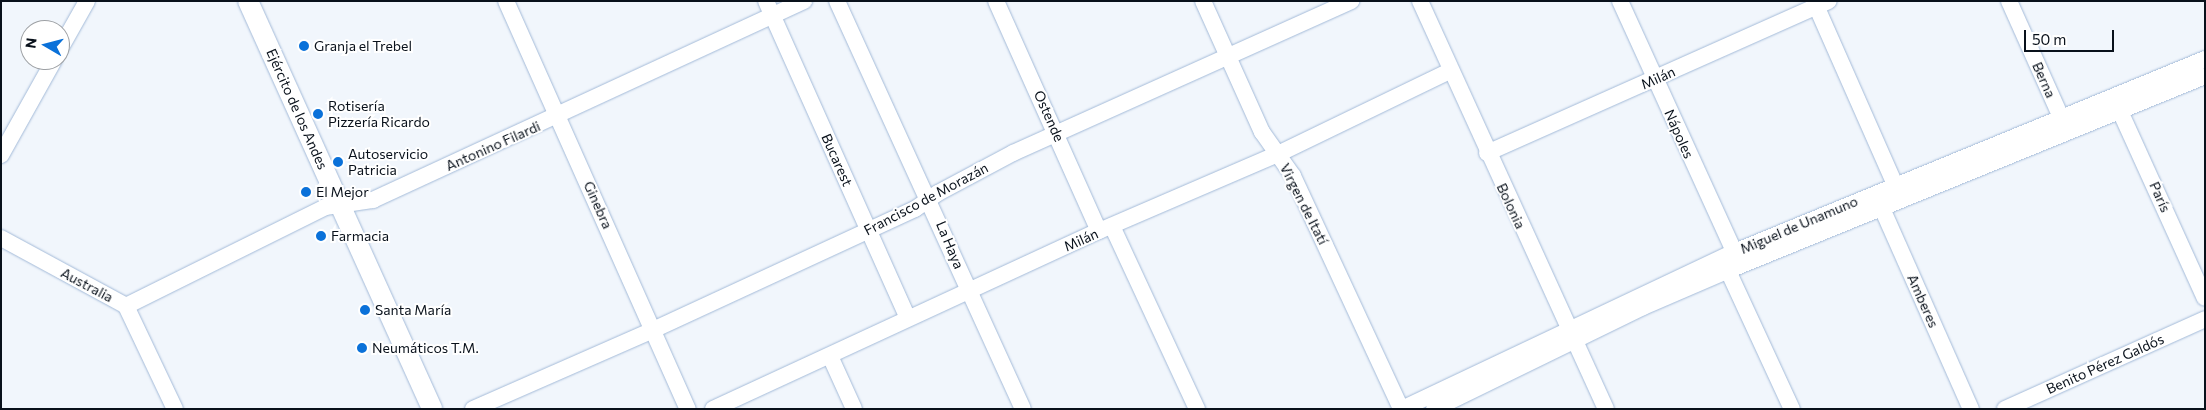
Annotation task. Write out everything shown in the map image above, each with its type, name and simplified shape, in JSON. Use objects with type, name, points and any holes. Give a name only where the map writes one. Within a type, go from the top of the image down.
[{"type":"main road","name":"Ejército de los Andes","points":[[248,1],[432,409]]},
{"type":"street","points":[[70,31],[87,1]]},
{"type":"street","name":"Ginebra","points":[[506,1],[559,116],[688,409]]},
{"type":"street","name":"Bucarest","points":[[766,1],[908,318]]},
{"type":"street","name":"Antonino Filardi","points":[[126,306],[316,212],[339,204],[373,200],[773,18],[804,1]]},
{"type":"street","name":"La Haya","points":[[837,1],[930,198],[1023,409]]},
{"type":"street","name":"Ostende","points":[[996,1],[1057,134],[1197,409]]},
{"type":"street","name":"Virgen de Itatí","points":[[1203,1],[1262,132],[1293,176],[1401,409]]},
{"type":"street","name":"Francisco de Morazán","points":[[473,409],[653,330],[869,230],[1057,134],[1351,1]]},
{"type":"street","name":"Bolonia","points":[[1420,1],[1487,153],[1606,409]]},
{"type":"street","name":"Nápoles","points":[[1620,1],[1792,409]]},
{"type":"street","name":"Berna","points":[[2009,1],[2064,124]]},
{"type":"street","points":[[1820,3],[1898,191]]},
{"type":"street","name":"Milán","points":[[1487,153],[1654,80],[1820,3]]},
{"type":"street","name":"Miguel de Unamuno","points":[[2117,103],[2205,59]]},
{"type":"street","points":[[1,155],[48,70]]},
{"type":"street","name":"Milán","points":[[713,409],[969,290],[1278,154],[1450,71]]},
{"type":"street","name":"Miguel de Unamuno","points":[[1401,409],[1572,336],[1731,262],[1898,191],[2117,103],[2205,76]]},
{"type":"street","name":"París","points":[[2117,103],[2205,298]]},
{"type":"street","name":"Amberes","points":[[1878,200],[1971,409]]},
{"type":"street","name":"Australia","points":[[1,238],[126,306],[175,409]]},
{"type":"street","name":"Benito Pérez Galdós","points":[[2005,409],[2205,318]]},
{"type":"street","name":"Miguel de Unamuno","points":[[1434,409],[1572,336]]},
{"type":"street","points":[[830,356],[854,409]]},
{"type":"place","name":"Granja el Trebel","points":[[304,46]]},
{"type":"place","name":"Rotisería Pizzería Ricardo","points":[[318,114]]},
{"type":"place","name":"Autoservicio Patricia","points":[[338,162]]},
{"type":"place","name":"El Mejor","points":[[306,192]]},
{"type":"place","name":"Farmacia","points":[[321,236]]},
{"type":"place","name":"Santa María","points":[[365,310]]},
{"type":"place","name":"Neumáticos T.M.","points":[[362,348]]}]
